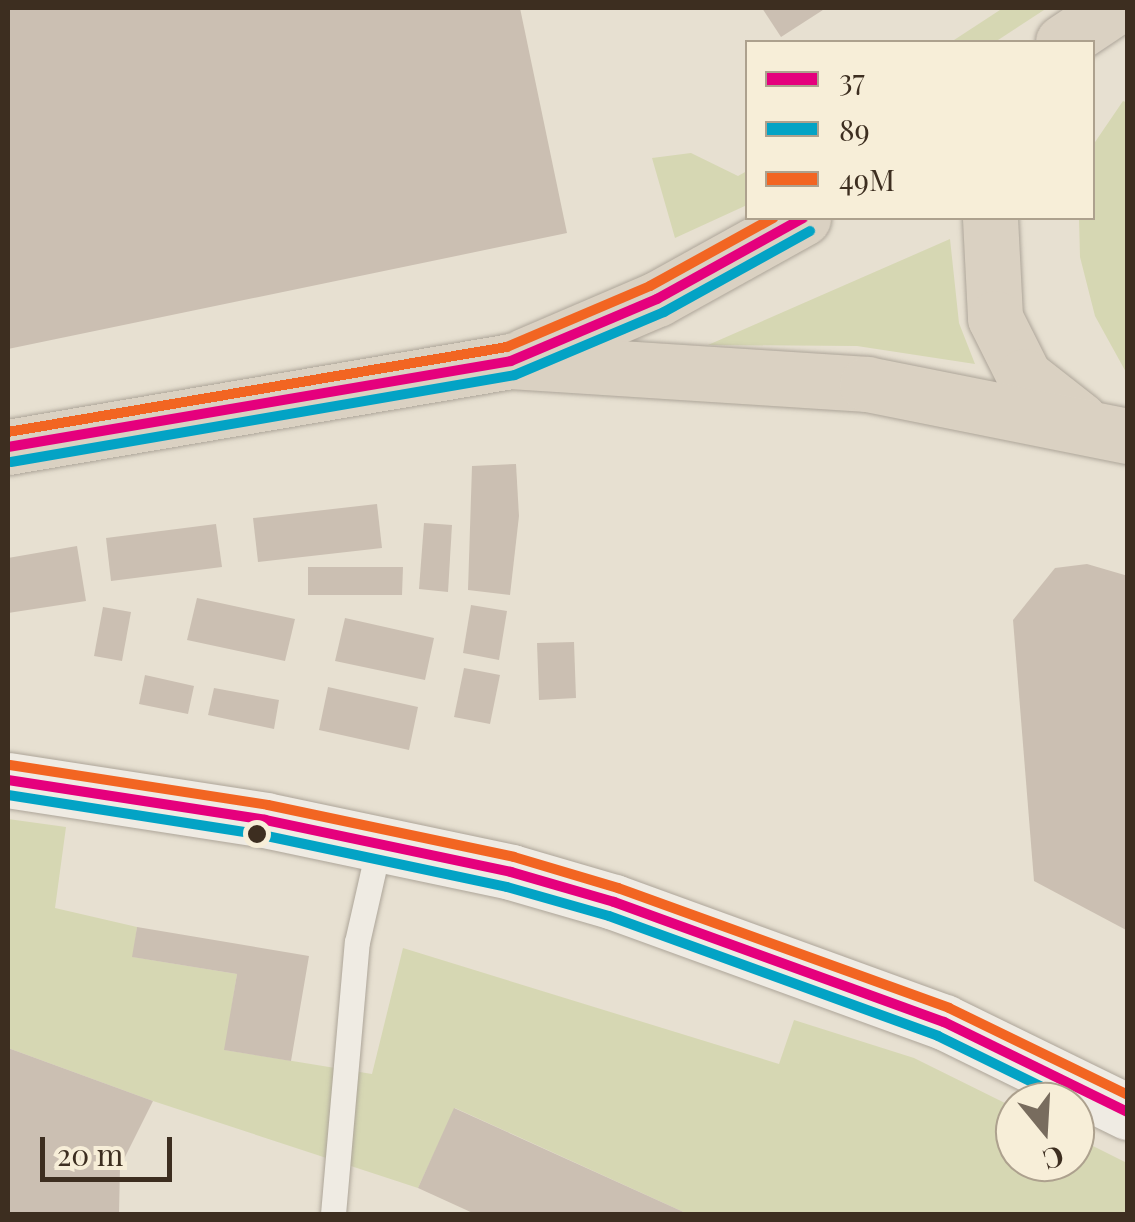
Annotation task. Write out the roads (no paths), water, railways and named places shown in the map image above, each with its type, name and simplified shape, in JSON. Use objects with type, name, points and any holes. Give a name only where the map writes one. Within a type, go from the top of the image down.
[{"type":"highway","points":[[1066,40],[1114,8]]},
{"type":"highway","points":[[511,361],[657,299],[799,220]]},
{"type":"highway","points":[[990,220],[995,318],[1024,376],[1106,430]]},
{"type":"highway","points":[[8,448],[323,390],[511,361],[867,384],[1106,430]]},
{"type":"street","points":[[8,780],[266,820],[512,872],[614,902],[944,1022],[1128,1112]]},
{"type":"lane","points":[[332,1214],[357,942],[379,846]]}]
